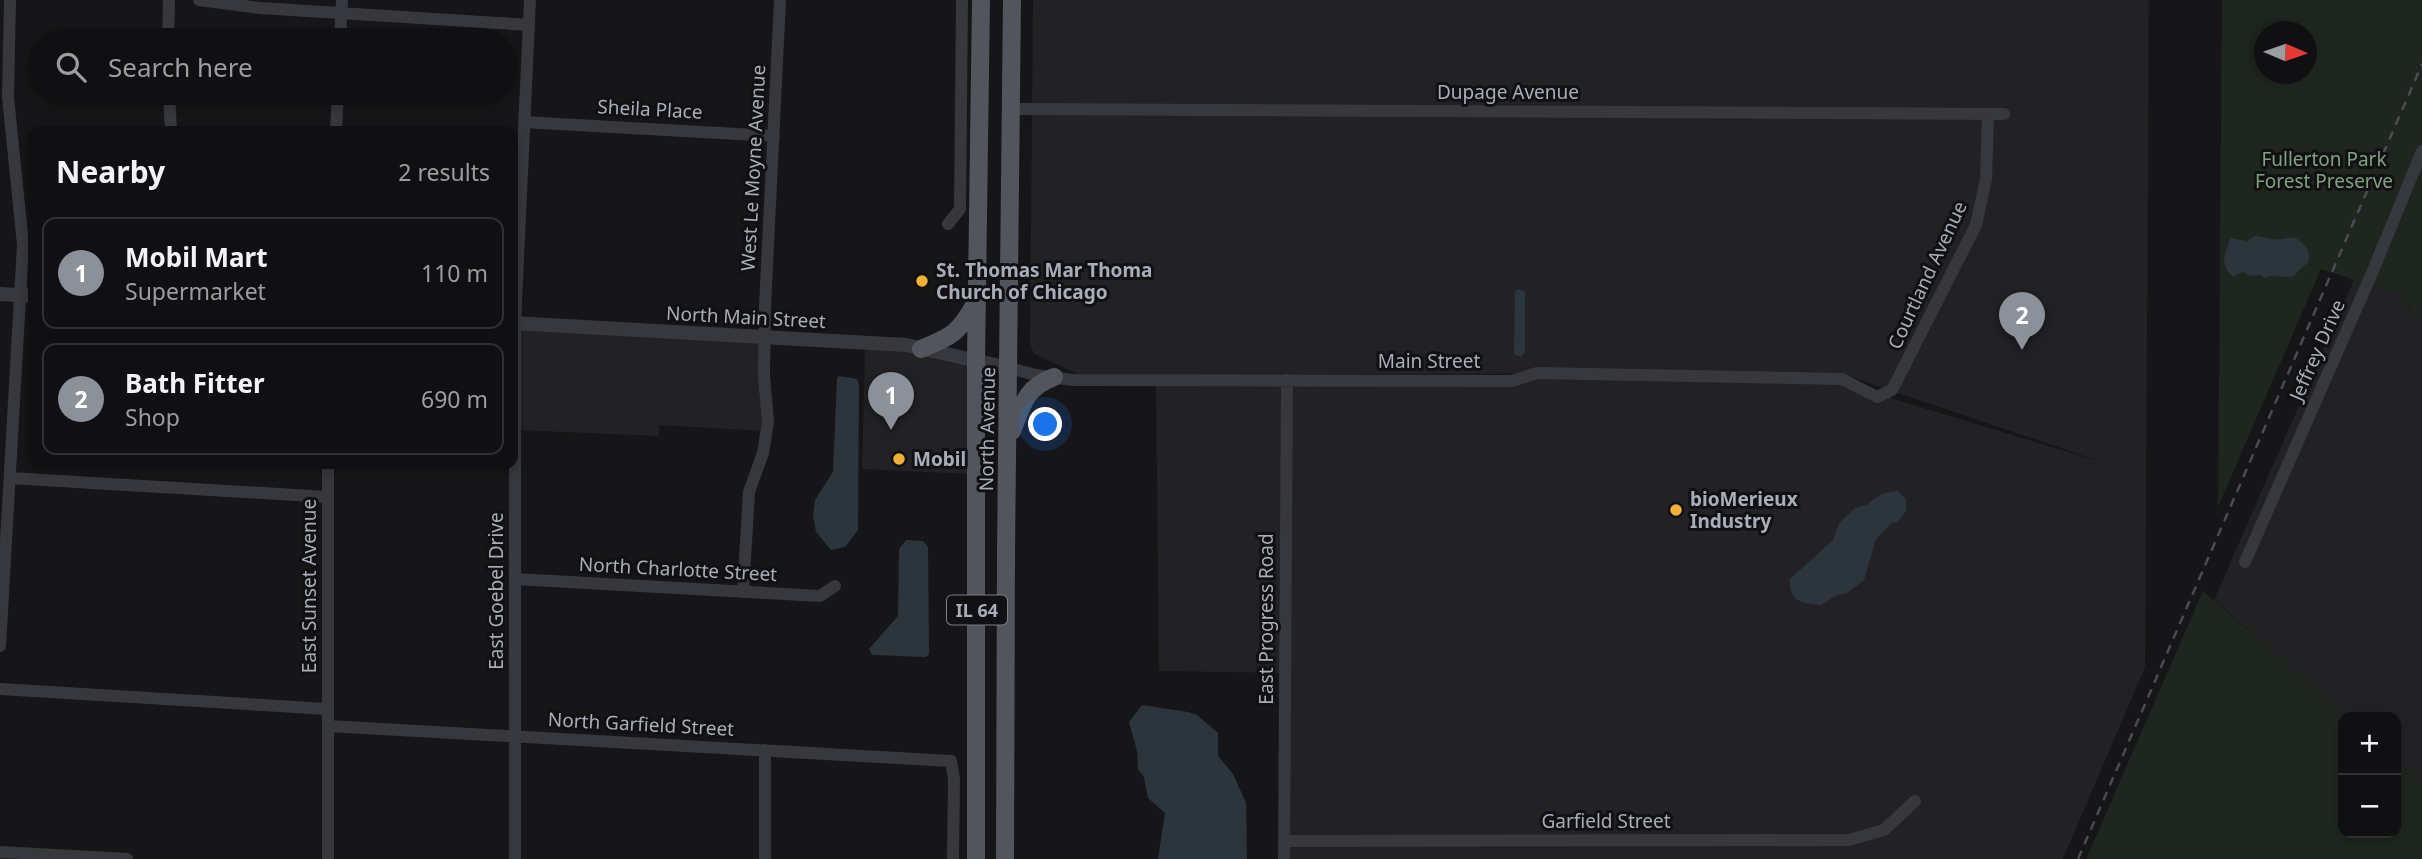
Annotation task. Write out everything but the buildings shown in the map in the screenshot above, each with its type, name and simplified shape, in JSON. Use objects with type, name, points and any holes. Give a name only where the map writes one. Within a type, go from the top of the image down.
[{"type":"main road","name":"North Avenue","points":[[976,859],[976,360],[981,0]]},
{"type":"main road","name":"North Avenue","points":[[1005,859],[1012,0]]},
{"type":"main road","points":[[921,348],[948,338],[962,328],[977,302]]},
{"type":"main road","points":[[1008,441],[1030,391],[1039,383],[1054,377]]},
{"type":"street","points":[[0,646],[10,478],[27,295],[8,97],[10,0]]},
{"type":"street","points":[[168,28],[169,0]]},
{"type":"street","points":[[199,0],[260,8],[342,6],[529,25]]},
{"type":"street","name":"East Goebel Drive","points":[[518,242],[530,0]]},
{"type":"street","name":"West Le Moyne Avenue","points":[[743,592],[749,492],[763,453],[768,422],[764,376],[765,338],[780,0]]},
{"type":"street","points":[[948,224],[960,209],[962,0]]},
{"type":"street","points":[[341,28],[342,6]]},
{"type":"street","points":[[170,105],[171,126]]},
{"type":"street","points":[[336,126],[337,105]]},
{"type":"street","name":"Dupage Avenue","points":[[1012,109],[2004,114]]},
{"type":"street","name":"Courtland Avenue","points":[[1877,397],[1892,390],[1976,225],[1986,179],[1988,114]]},
{"type":"street","name":"Sheila Place","points":[[524,121],[774,136]]},
{"type":"street","name":"Jeffrey Drive","points":[[2245,562],[2372,273],[2422,151]]},
{"type":"street","points":[[0,294],[27,295]]},
{"type":"street","name":"North Main Street","points":[[518,323],[906,345],[976,360]]},
{"type":"street","name":"Main Street","points":[[976,360],[1073,380],[1512,381],[1537,373],[1842,379],[1877,397]]},
{"type":"street","name":"East Progress Road","points":[[1284,859],[1287,380]]},
{"type":"street","name":"East Sunset Avenue","points":[[328,469],[328,726]]},
{"type":"street","name":"East Goebel Drive","points":[[515,469],[515,859]]},
{"type":"street","points":[[10,478],[328,497]]},
{"type":"street","name":"North Charlotte Street","points":[[516,579],[820,596],[835,586]]},
{"type":"street","points":[[0,690],[328,709]]},
{"type":"street","points":[[328,726],[328,859]]},
{"type":"street","name":"North Garfield Street","points":[[328,726],[951,761],[954,779],[953,859]]},
{"type":"street","points":[[765,750],[765,859]]},
{"type":"street","name":"Garfield Street","points":[[1284,841],[1849,841],[1884,830],[1915,801]]},
{"type":"street","points":[[0,852],[127,859]]},
{"type":"shaded area","points":[[1033,0],[2149,0],[2145,667],[2063,859],[1289,859],[1291,383],[1541,377],[1841,383],[2108,464],[1839,373],[1080,375],[1034,354],[1030,343]]},
{"type":"shaded area","points":[[2255,236],[2298,239],[2308,251],[2308,261],[2294,276],[2264,278],[2243,272],[2233,277],[2224,263],[2231,238],[2247,241]]},
{"type":"shaded area","points":[[2354,280],[2390,292],[2403,293],[2408,306],[2415,314],[2422,316],[2422,783],[2401,764],[2401,712],[2342,712],[2214,600]]},
{"type":"shaded area","points":[[1519,289],[1525,292],[1525,352],[1522,356],[1514,353],[1515,291]]},
{"type":"shaded area","points":[[518,326],[762,342],[764,431],[659,425],[659,436],[518,430]]},
{"type":"shaded area","points":[[865,349],[905,350],[972,364],[973,474],[862,469]]},
{"type":"shaded area","points":[[839,376],[857,379],[859,385],[858,530],[845,547],[831,550],[816,532],[813,516],[815,500],[833,472]]},
{"type":"shaded area","points":[[1156,382],[1285,382],[1283,673],[1159,671]]},
{"type":"shaded area","points":[[1898,491],[1906,500],[1906,511],[1898,522],[1893,522],[1876,539],[1864,580],[1847,593],[1837,595],[1821,605],[1803,602],[1794,597],[1790,579],[1833,540],[1839,523],[1855,508],[1866,505],[1883,493]]},
{"type":"shaded area","points":[[906,540],[923,541],[928,547],[929,654],[926,657],[872,655],[869,649],[898,616],[899,549]]},
{"type":"shaded area","points":[[1142,705],[1197,715],[1218,733],[1218,756],[1233,774],[1246,803],[1247,859],[1158,859],[1165,813],[1148,798],[1144,777],[1138,769],[1137,751],[1129,722]]},
{"type":"green space","name":"Fullerton Park Forest Preserve","points":[[2222,0],[2422,0],[2422,316],[2412,310],[2403,293],[2390,292],[2321,269],[2218,507]]},
{"type":"green space","points":[[2203,591],[2342,712],[2338,712],[2338,838],[2401,838],[2401,764],[2422,783],[2422,859],[2086,859]]},
{"type":"railway","points":[[2078,859],[2422,64]]},
{"type":"place","name":"St. Thomas Mar Thoma Church of Chicago","points":[[922,281]]},
{"type":"place","name":"Bath Fitter","points":[[2022,350]]},
{"type":"place","name":"Mobil Mart","points":[[891,430]]},
{"type":"place","name":"Mobil","points":[[899,459]]},
{"type":"place","name":"bioMerieux Industry","points":[[1676,510]]}]
